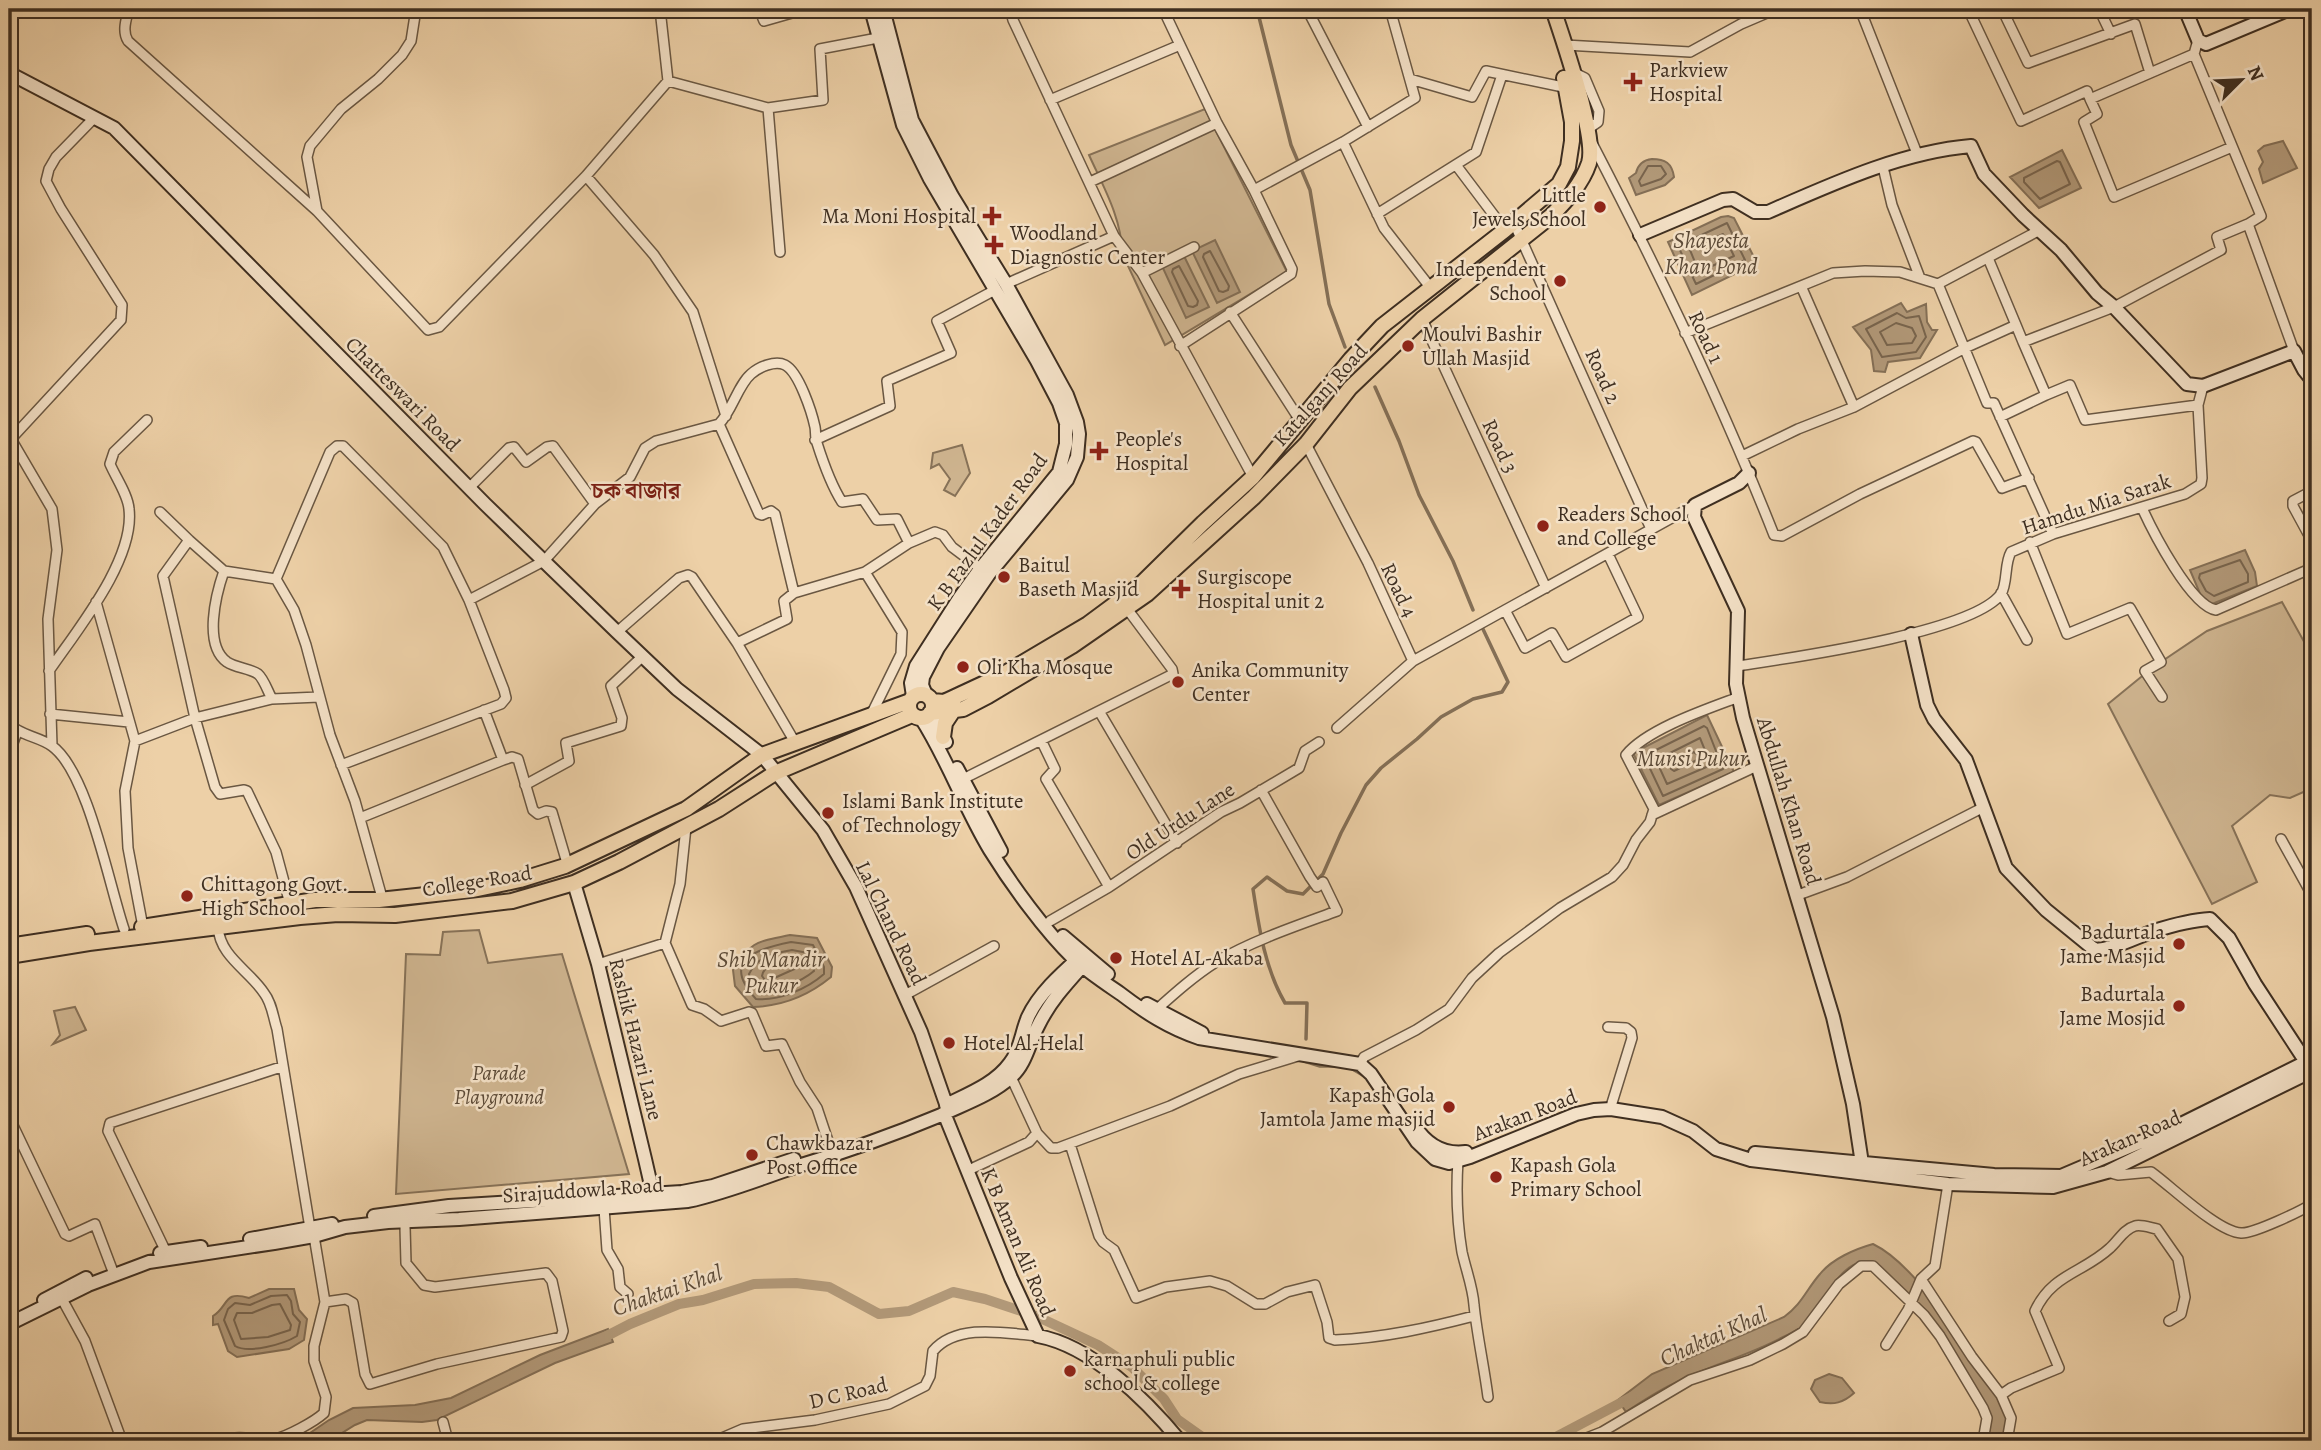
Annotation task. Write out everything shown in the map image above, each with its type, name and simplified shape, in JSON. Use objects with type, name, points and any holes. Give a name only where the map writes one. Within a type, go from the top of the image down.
[{"type":"main road","name":"K B Fazlul Kader Road","points":[[871,9],[884,37],[912,120],[1001,287],[1067,395],[1077,422],[1079,446],[1068,480],[985,571],[916,666],[911,683],[921,706]]},
{"type":"main road","name":"K B Fazlul Kader Road","points":[[883,9],[884,37]]},
{"type":"main road","points":[[1544,9],[1567,88],[1572,141],[1568,167],[1584,175]]},
{"type":"main road","name":"Katalganj Road","points":[[921,706],[953,711],[971,705],[1128,610],[1254,497],[1306,444],[1350,388],[1422,319],[1560,206],[1584,175],[1591,153],[1589,135],[1553,9]]},
{"type":"main road","points":[[2185,9],[2198,40],[2206,44],[2290,9]]},
{"type":"main road","name":"Chatteswari Road","points":[[9,74],[114,128],[469,488],[617,632],[677,689],[762,755]]},
{"type":"main road","points":[[1640,235],[1723,200],[1733,199],[1755,212],[1768,212],[1847,178],[1918,156],[1971,146],[1984,174],[2061,250],[2097,293],[2114,307],[2187,383],[2203,386],[2294,351],[2312,380]]},
{"type":"main road","name":"Katalganj Road","points":[[921,706],[944,702],[968,693],[1088,624],[1138,587],[1253,477],[1351,359],[1382,326],[1510,227],[1559,184],[1568,167]]},
{"type":"main road","points":[[1695,505],[1739,483],[1749,473]]},
{"type":"main road","name":"Abdullah Khan Road","points":[[1695,505],[1694,517],[1699,531],[1738,611],[1736,684],[1757,765],[1798,895],[1841,1048],[1862,1169]]},
{"type":"main road","points":[[1910,634],[1927,705],[1934,719],[1966,760],[2006,868],[2046,910],[2095,950],[2114,948],[2153,931],[2192,920],[2210,919],[2229,938],[2255,984],[2310,1064]]},
{"type":"main road","points":[[921,706],[943,737],[997,845],[1050,922],[1082,960],[1156,1010],[1203,1033],[1362,1060]]},
{"type":"main road","points":[[921,706],[961,798],[990,851],[1042,924],[1156,1020],[1176,1031],[1199,1038],[1300,1054],[1362,1060]]},
{"type":"main road","name":"College Road","points":[[10,955],[338,914],[520,880],[566,866],[687,809],[762,755],[871,715],[921,706]]},
{"type":"main road","name":"College Road","points":[[10,955],[124,929],[315,900],[379,907],[450,910],[512,901],[574,883],[719,809],[775,773],[921,706]]},
{"type":"main road","points":[[943,737],[944,723],[953,711]]},
{"type":"main road","name":"Lal Chand Road","points":[[762,755],[822,830],[856,887],[921,1032],[947,1109]]},
{"type":"main road","name":"Rashik Hazari Lane","points":[[574,883],[598,964],[651,1200]]},
{"type":"main road","name":"Sirajuddowla Road","points":[[9,1317],[68,1286],[166,1252],[397,1221],[604,1208],[713,1186],[831,1150],[989,1092],[1006,1074],[1023,1063],[1037,1027],[1082,960]]},
{"type":"main road","name":"Arakan Road","points":[[1362,1060],[1417,1142],[1435,1159],[1449,1163],[1576,1114],[1611,1109],[1662,1117],[1693,1131],[1716,1149],[1734,1156],[1862,1169],[2061,1176],[2171,1129],[2310,1064]]},
{"type":"main road","name":"Arakan Road","points":[[1362,1060],[1377,1068],[1417,1130],[1435,1147],[1451,1154],[1469,1152],[1566,1113],[1612,1103],[1659,1110],[1690,1123],[1721,1143],[1749,1152],[1948,1184],[2053,1187],[2107,1172],[2310,1064]]},
{"type":"main road","name":"Sirajuddowla Road","points":[[9,1325],[88,1285],[149,1262],[312,1232],[413,1209],[688,1201],[719,1194],[890,1137],[947,1109]]},
{"type":"main road","name":"K B Aman Ali Road","points":[[947,1109],[973,1168],[1014,1278]]},
{"type":"main road","name":"K B Aman Ali Road","points":[[947,1109],[1014,1278],[1041,1336],[1071,1346],[1111,1373],[1160,1417],[1180,1441]]},
{"type":"street","points":[[317,211],[307,156],[310,146],[341,109],[402,55],[411,41],[416,9]]},
{"type":"street","points":[[127,10],[125,36],[128,41],[317,211],[428,330],[433,330],[439,327],[586,176],[668,81],[660,9]]},
{"type":"street","points":[[759,9],[764,21],[806,9]]},
{"type":"street","points":[[1010,9],[1114,236],[1142,273],[1253,477]]},
{"type":"street","points":[[1163,9],[1217,123],[1254,190],[1292,269],[1291,274],[1180,346]]},
{"type":"street","points":[[1307,9],[1368,127]]},
{"type":"street","points":[[1254,190],[1343,142],[1415,98],[1390,9]]},
{"type":"street","points":[[1565,46],[1690,52],[1741,24],[1776,9]]},
{"type":"street","points":[[1860,9],[1918,156]]},
{"type":"street","points":[[1974,9],[1969,11],[2021,121],[2087,92],[2097,114],[2084,122],[2114,197],[2232,147]]},
{"type":"street","points":[[2001,9],[2028,63],[2136,24],[2150,73]]},
{"type":"street","points":[[2099,9],[2111,34]]},
{"type":"street","points":[[668,81],[768,108],[823,100],[820,49],[884,37]]},
{"type":"street","points":[[2023,342],[2114,307],[2221,250],[2217,237],[2261,216],[2194,54],[2198,40]]},
{"type":"street","points":[[1050,100],[1180,45]]},
{"type":"street","points":[[2090,99],[2194,54]]},
{"type":"street","points":[[1410,79],[1472,97],[1486,71],[1567,88]]},
{"type":"street","points":[[1377,214],[1476,152],[1502,75]]},
{"type":"street","points":[[768,108],[780,252]]},
{"type":"street","points":[[94,118],[56,158],[48,169],[46,181],[122,305],[121,320],[10,437],[52,509],[57,550],[48,619],[52,746],[82,788],[124,929]]},
{"type":"street","points":[[1090,182],[1217,123]]},
{"type":"street","name":"Road 1","points":[[1589,135],[1640,235],[1742,456],[1774,535],[1778,537],[1860,494],[1973,441],[2002,488],[2029,478]]},
{"type":"street","points":[[1343,142],[1384,228],[1430,287]]},
{"type":"street","name":"Road 2","points":[[1456,165],[1522,238],[1651,529]]},
{"type":"street","points":[[1883,167],[1892,205],[1920,278]]},
{"type":"street","points":[[586,176],[654,255],[693,312],[723,420],[759,514],[771,511],[775,514],[794,593]]},
{"type":"street","points":[[2248,224],[2294,351]]},
{"type":"street","points":[[1685,333],[1833,273],[1900,272],[1938,284],[2040,230]]},
{"type":"street","points":[[815,440],[890,405],[887,381],[951,354],[937,321],[1001,287],[1114,236]]},
{"type":"street","points":[[1142,273],[1194,247]]},
{"type":"street","points":[[1987,258],[2046,395]]},
{"type":"street","points":[[1938,284],[1987,403],[1993,402],[2053,534]]},
{"type":"street","points":[[1801,286],[1854,407]]},
{"type":"street","points":[[1230,312],[1301,422]]},
{"type":"street","name":"Road 3","points":[[1422,319],[1546,587]]},
{"type":"street","points":[[1742,456],[1798,429],[1854,407],[1965,348],[2016,325]]},
{"type":"street","points":[[469,600],[544,561],[595,503],[630,477],[645,447],[723,420],[749,376],[766,365],[783,364],[793,373],[810,408],[815,440],[842,502],[863,499],[877,520],[897,519],[909,543]]},
{"type":"street","points":[[2000,417],[2070,386],[2085,420],[2197,405]]},
{"type":"street","name":"Hamdu Mia Sarak","points":[[2001,593],[2011,552],[2053,534],[2185,494],[2201,484],[2197,405],[2203,386]]},
{"type":"street","points":[[48,671],[96,602],[124,550],[130,527],[129,506],[110,464],[114,452],[147,420]]},
{"type":"street","name":"Road 4","points":[[1306,444],[1368,563],[1413,661]]},
{"type":"street","points":[[276,579],[330,452],[337,446],[344,446],[443,547],[469,600],[506,698],[501,704],[341,765]]},
{"type":"street","points":[[469,488],[509,448],[514,447],[526,463],[547,447],[553,446],[595,503]]},
{"type":"street","points":[[2312,492],[2292,501],[2312,541]]},
{"type":"street","points":[[1337,727],[1413,661],[1695,505]]},
{"type":"street","points":[[2142,508],[2157,540],[2198,600],[2207,608],[2216,610],[2312,568]]},
{"type":"street","points":[[160,512],[223,571],[276,579]]},
{"type":"street","points":[[737,643],[787,619],[784,601],[794,593],[865,572],[909,543],[939,532],[952,547],[985,571]]},
{"type":"street","points":[[189,540],[163,576],[195,718],[215,786],[220,794],[247,791],[276,852],[290,904]]},
{"type":"street","points":[[2030,542],[2067,634],[2130,608],[2161,662],[2145,671],[2162,697]]},
{"type":"street","points":[[1505,610],[1525,648],[1552,633],[1566,657],[1638,617],[1608,554]]},
{"type":"street","points":[[223,571],[215,598],[213,627],[219,652],[227,662],[259,675],[272,699]]},
{"type":"street","points":[[865,572],[902,632],[903,643],[901,654],[871,715]]},
{"type":"street","points":[[617,632],[679,578],[688,575],[696,582],[737,643],[796,744]]},
{"type":"street","points":[[276,579],[294,610],[306,645],[319,697],[381,894],[379,907]]},
{"type":"street","points":[[1738,666],[1838,651],[1910,634],[1949,623],[1982,608],[2001,593],[2027,640]]},
{"type":"street","points":[[96,602],[135,741],[125,791],[128,848],[143,927]]},
{"type":"street","points":[[962,779],[1173,674],[1128,610]]},
{"type":"street","points":[[525,785],[569,761],[566,743],[621,726],[622,718],[611,686],[643,656]]},
{"type":"street","points":[[1362,1060],[1449,1009],[1472,978],[1499,953],[1560,908],[1612,877],[1623,865],[1654,809],[1626,755],[1633,746],[1674,724],[1739,696]]},
{"type":"street","points":[[135,741],[195,718],[272,699],[319,697]]},
{"type":"street","points":[[484,710],[503,760]]},
{"type":"street","points":[[1099,711],[1177,843]]},
{"type":"street","points":[[50,714],[129,722]]},
{"type":"street","points":[[9,724],[17,732],[52,746]]},
{"type":"street","points":[[9,754],[17,732]]},
{"type":"street","points":[[1041,740],[1055,769],[1046,779],[1110,887]]},
{"type":"street","name":"Old Urdu Lane","points":[[1050,922],[1110,887],[1221,812],[1299,768],[1305,751],[1319,742]]},
{"type":"street","points":[[359,818],[512,757],[518,759],[535,814],[546,810],[552,813],[568,863],[566,866]]},
{"type":"street","points":[[1652,815],[1757,765]]},
{"type":"street","points":[[1156,1010],[1215,963],[1254,942],[1338,911],[1323,882],[1317,887],[1310,877],[1261,789]]},
{"type":"street","points":[[1798,895],[1847,877],[1982,808]]},
{"type":"street","points":[[686,827],[680,884],[665,943],[692,1005],[704,1009],[721,1021],[743,1012],[752,1013],[766,1046],[782,1044],[800,1082],[817,1108],[831,1150]]},
{"type":"street","points":[[2281,839],[2312,895]]},
{"type":"street","points":[[218,927],[218,935],[232,959],[264,991],[270,1002],[324,1303],[314,1346],[314,1361],[326,1397],[324,1413],[317,1420],[274,1440],[248,1437],[225,1441]]},
{"type":"street","points":[[598,964],[665,943]]},
{"type":"street","points":[[905,995],[994,946]]},
{"type":"street","points":[[1608,1027],[1626,1028],[1631,1032],[1632,1038],[1612,1103]]},
{"type":"street","points":[[1006,1074],[1037,1133],[1051,1148],[1070,1144],[1170,1105],[1239,1074],[1300,1054]]},
{"type":"street","points":[[166,1252],[108,1131],[110,1123],[281,1068]]},
{"type":"street","points":[[9,1117],[65,1234],[69,1236],[95,1224],[112,1269]]},
{"type":"street","points":[[973,1168],[1029,1142],[1037,1133]]},
{"type":"street","points":[[1070,1144],[1099,1236],[1114,1250],[1136,1298],[1166,1287],[1210,1281],[1227,1286],[1256,1304],[1265,1304],[1287,1292],[1315,1285],[1327,1322],[1329,1338],[1335,1340],[1381,1337],[1474,1316]]},
{"type":"street","points":[[1458,1160],[1456,1189],[1461,1237],[1488,1396]]},
{"type":"street","points":[[2107,1172],[2118,1175],[2151,1172],[2219,1226],[2243,1234],[2312,1204]]},
{"type":"street","points":[[1886,1345],[1912,1302],[1921,1279],[1935,1266],[1948,1184]]},
{"type":"street","points":[[604,1208],[607,1250],[618,1269],[620,1287],[628,1294]]},
{"type":"street","points":[[2001,1395],[2011,1388],[2059,1368],[2035,1311],[2041,1298],[2059,1279],[2110,1249],[2125,1232],[2136,1225],[2157,1229],[2178,1259],[2185,1297],[2181,1314],[2169,1321]]},
{"type":"street","points":[[324,1303],[346,1298],[353,1303],[365,1374],[370,1384],[437,1364],[561,1337],[563,1331],[548,1275],[541,1272],[435,1287],[424,1285],[406,1263],[405,1227]]},
{"type":"street","points":[[1579,1441],[1602,1432],[1690,1380],[1750,1360],[1803,1332],[1839,1284],[1861,1266],[1873,1266],[1924,1314],[1940,1336],[1983,1408],[1987,1418],[1983,1441]]},
{"type":"street","points":[[1921,1279],[1972,1357],[2001,1395],[2011,1418],[2007,1441]]},
{"type":"street","points":[[62,1299],[85,1341],[122,1441]]},
{"type":"street","name":"D C Road","points":[[715,1441],[743,1429],[815,1420],[889,1404],[925,1386],[930,1377],[933,1351],[946,1339],[977,1333],[1041,1336]]},
{"type":"street","points":[[443,1422],[449,1441]]},
{"type":"street","points":[[2242,1441],[2263,1441]]},
{"type":"green space","points":[[1205,109],[1287,272],[1165,345],[1122,253],[1115,215],[1089,155]]},
{"type":"green space","points":[[962,445],[970,473],[955,496],[944,490],[950,479],[939,464],[931,468],[933,453]]},
{"type":"green space","points":[[2282,602],[2312,656],[2312,767],[2308,790],[2290,798],[2270,795],[2232,826],[2257,882],[2212,904],[2108,704],[2152,668],[2207,631]]},
{"type":"green space","name":"Parade Playground","points":[[479,930],[488,963],[562,954],[629,1174],[396,1194],[406,954],[440,955],[443,932]]},
{"type":"green space","points":[[75,1007],[86,1030],[53,1044],[60,1035],[54,1011]]},
{"type":"water","points":[[2283,141],[2297,168],[2263,183],[2259,169],[2263,162],[2258,151],[2264,146]]},
{"type":"water","points":[[2062,150],[2081,188],[2039,208],[2010,177]]},
{"type":"water","points":[[1652,159],[1667,163],[1672,168],[1674,177],[1665,185],[1636,195],[1629,178],[1636,173],[1641,163]]},
{"type":"water","name":"Shayesta Khan Pond","points":[[1728,216],[1734,218],[1757,263],[1692,295],[1668,242]]},
{"type":"water","points":[[1215,240],[1240,292],[1217,303],[1192,251]]},
{"type":"water","points":[[1184,256],[1209,307],[1186,318],[1162,266]]},
{"type":"water","points":[[1901,303],[1907,312],[1926,304],[1927,322],[1932,330],[1937,330],[1920,358],[1888,362],[1885,372],[1874,371],[1871,350],[1853,327]]},
{"type":"water","points":[[2245,550],[2255,572],[2257,586],[2212,604],[2201,596],[2190,570]]},
{"type":"water","name":"Munsi Pukur","points":[[1707,715],[1734,772],[1659,805],[1633,753]]},
{"type":"water","name":"Shib Mandir Pukur","points":[[790,935],[817,938],[832,967],[831,977],[795,999],[775,1005],[753,1007],[735,986],[733,970],[745,953],[756,944]]},
{"type":"water","points":[[1873,1244],[1909,1272],[1959,1337],[2000,1400],[2007,1418],[2004,1441],[1984,1441],[1989,1423],[1938,1329],[1919,1304],[1871,1262],[1850,1267],[1841,1274],[1815,1314],[1795,1331],[1670,1385],[1626,1412],[1618,1400],[1652,1374],[1784,1317],[1820,1274],[1837,1259]]},
{"type":"water","points":[[269,1289],[294,1289],[299,1310],[307,1319],[304,1340],[289,1349],[237,1357],[228,1351],[218,1324],[213,1325],[213,1316],[230,1298],[249,1298]]},
{"type":"water","points":[[608,1329],[613,1342],[555,1363],[437,1420],[367,1420],[329,1441],[291,1441],[304,1437],[353,1408],[415,1405],[451,1398],[540,1355]]},
{"type":"water","points":[[1829,1374],[1842,1378],[1854,1393],[1838,1402],[1820,1402],[1811,1389],[1815,1380]]},
{"type":"waterway","points":[[1257,9],[1291,145],[1310,190],[1329,304],[1345,347]]},
{"type":"waterway","points":[[1375,387],[1419,495],[1453,561],[1473,610]]},
{"type":"waterway","points":[[1306,1039],[1307,1003],[1285,1003],[1278,990],[1264,948],[1253,889],[1267,877],[1287,891],[1303,894],[1323,874],[1366,785],[1381,768],[1441,717],[1473,699],[1502,692],[1508,682],[1482,627]]},
{"type":"waterway","points":[[1304,1061],[1320,1066],[1334,1066]]},
{"type":"waterway","points":[[1351,1068],[1366,1077]]},
{"type":"waterway","name":"Chaktai Khal","points":[[599,1340],[679,1304],[703,1300],[754,1284],[796,1283],[829,1287],[879,1314],[909,1311],[953,1292],[985,1299],[1036,1316],[1098,1345],[1132,1367],[1164,1399],[1177,1419],[1208,1441]]},
{"type":"waterway","name":"Chaktai Khal","points":[[1526,1441],[1556,1437],[1632,1397]]},
{"type":"place","name":"Parkview Hospital","points":[[1633,82]]},
{"type":"place","name":"Little Jewels School","points":[[1600,207]]},
{"type":"place","name":"Ma Moni Hospital","points":[[992,216]]},
{"type":"place","name":"Woodland Diagnostic Center","points":[[994,245]]},
{"type":"place","name":"Independent School","points":[[1560,281]]},
{"type":"place","name":"Moulvi Bashir Ullah Masjid","points":[[1408,346]]},
{"type":"place","name":"People's Hospital","points":[[1099,451]]},
{"type":"place","name":"Readers School and College","points":[[1543,526]]},
{"type":"place","name":"Baitul Baseth Masjid","points":[[1004,577]]},
{"type":"place","name":"Surgiscope Hospital unit 2","points":[[1181,589]]},
{"type":"place","name":"Oli Kha Mosque","points":[[963,667]]},
{"type":"place","name":"Anika Community Center","points":[[1178,682]]},
{"type":"place","name":"Islami Bank Institute of Technology","points":[[828,813]]},
{"type":"place","name":"Chittagong Govt. High School","points":[[187,896]]},
{"type":"place","name":"Badurtala Jame Masjid","points":[[2179,944]]},
{"type":"place","name":"Hotel AL-Akaba","points":[[1116,958]]},
{"type":"place","name":"Badurtala Jame Mosjid","points":[[2179,1006]]},
{"type":"place","name":"Hotel Al-Helal","points":[[949,1043]]},
{"type":"place","name":"Kapash Gola Jamtola Jame masjid","points":[[1449,1107]]},
{"type":"place","name":"Chawkbazar Post Office","points":[[752,1155]]},
{"type":"place","name":"Kapash Gola Primary School","points":[[1496,1177]]},
{"type":"place","name":"karnaphuli public school & college","points":[[1070,1371]]},
{"type":"district","name":"চক বাজার","points":[[636,490]]}]
